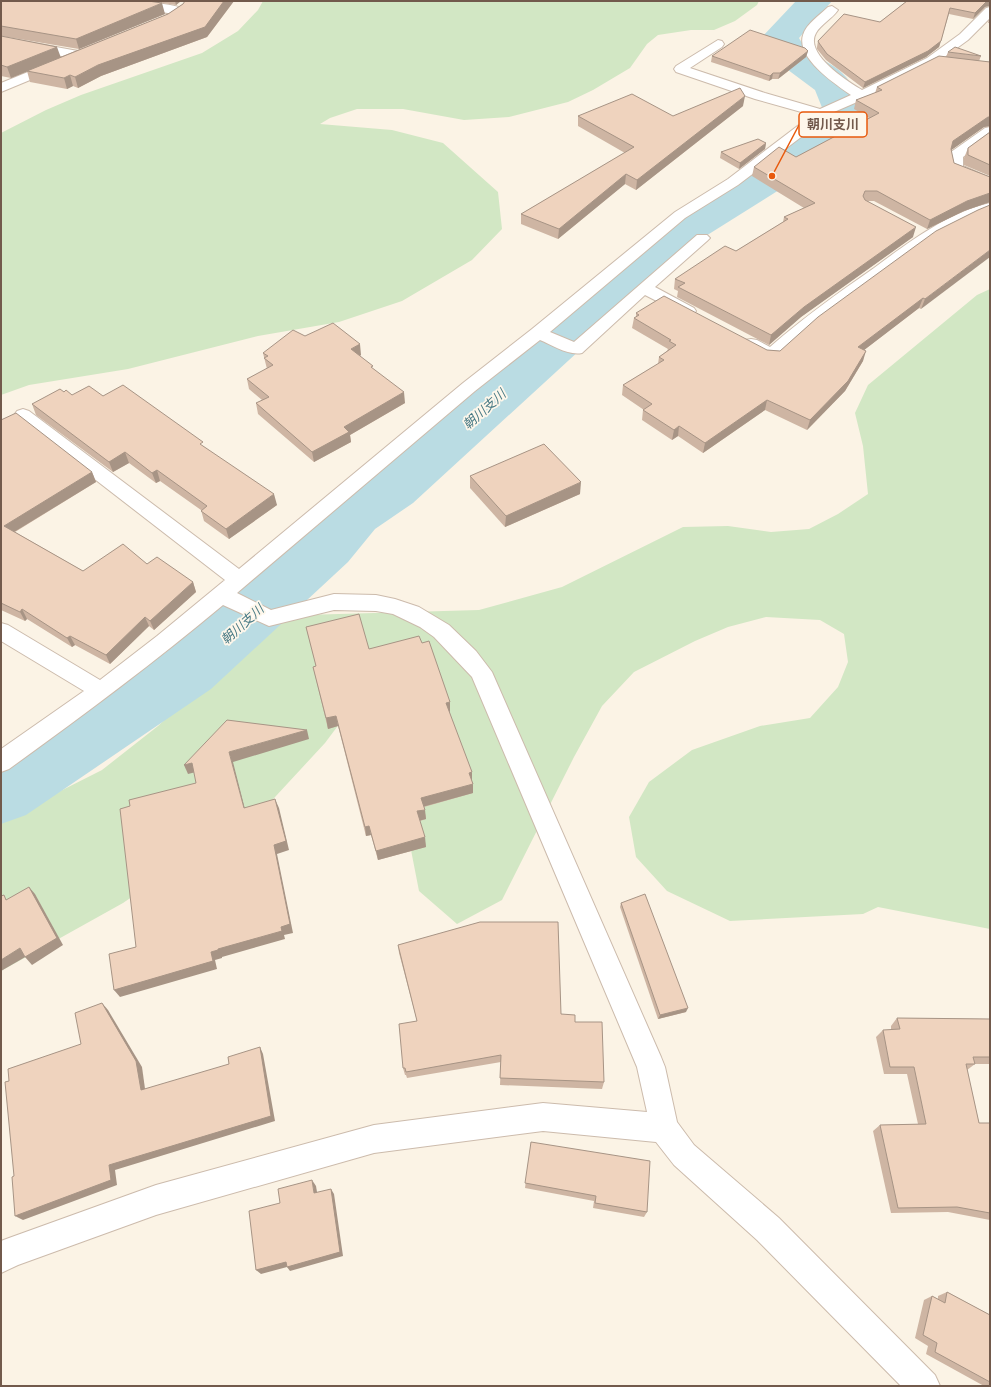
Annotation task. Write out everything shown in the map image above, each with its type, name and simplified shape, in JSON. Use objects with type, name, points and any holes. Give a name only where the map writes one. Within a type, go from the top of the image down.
[{"type":"street","points":[[118,1],[180,11]]},
{"type":"street","points":[[166,20],[180,11],[188,1]]},
{"type":"street","points":[[832,10],[810,33],[808,40],[809,49],[813,57],[845,85],[855,98]]},
{"type":"street","points":[[1,762],[229,599],[239,580],[469,387],[539,333],[680,215],[733,182],[825,111],[931,61],[964,37],[989,14]]},
{"type":"street","points":[[1,41],[82,54],[1,88]]},
{"type":"street","points":[[718,44],[680,69],[760,96],[825,111]]},
{"type":"street","points":[[990,131],[956,155],[956,168],[990,183]]},
{"type":"street","points":[[736,336],[771,355],[808,322],[920,233],[990,207]]},
{"type":"street","points":[[539,333],[576,349],[702,238]]},
{"type":"street","points":[[644,288],[700,318]]},
{"type":"street","points":[[23,415],[239,580]]},
{"type":"street","points":[[229,599],[268,618],[332,602],[374,602],[386,605],[421,616],[448,636],[481,672],[651,1067],[664,1128],[684,1155],[768,1229],[924,1386]]},
{"type":"street","points":[[1,631],[101,691]]},
{"type":"street","points":[[1,1258],[156,1200],[374,1139],[543,1117],[664,1128]]},
{"type":"green space","points":[[263,1],[759,1],[757,5],[735,21],[714,30],[691,30],[658,35],[647,44],[630,68],[593,90],[568,102],[509,117],[464,120],[403,109],[357,109],[330,118],[320,124],[392,130],[443,143],[498,192],[502,229],[472,260],[402,301],[339,322],[258,336],[128,369],[29,385],[1,395],[1,133],[46,110],[81,95],[202,53],[238,31],[258,10]]},
{"type":"green space","points":[[990,289],[990,929],[878,907],[863,914],[730,921],[667,891],[636,857],[629,817],[649,782],[692,750],[760,726],[810,718],[838,687],[848,662],[844,634],[820,620],[766,617],[728,627],[695,641],[634,672],[602,706],[574,757],[502,900],[457,924],[419,891],[411,850],[346,715],[325,743],[251,823],[192,856],[123,903],[1,971],[1,821],[102,770],[158,726],[265,626],[304,615],[479,610],[562,587],[683,527],[728,526],[771,532],[809,529],[838,514],[868,494],[863,446],[855,413],[868,385],[977,295]]},
{"type":"building","points":[[1,1],[148,1],[162,3],[76,39],[1,26]]},
{"type":"building","points":[[185,1],[224,1],[205,27],[98,65],[75,77],[70,75],[64,78],[27,71],[168,14]]},
{"type":"building","points":[[907,1],[987,1],[975,13],[950,8],[941,41],[928,51],[865,82],[827,54],[818,41],[844,14],[880,22]]},
{"type":"building","points":[[750,30],[805,48],[808,51],[780,73],[773,73],[770,76],[712,56]]},
{"type":"building","points":[[1,36],[57,47],[7,67],[1,65]]},
{"type":"building","points":[[955,47],[981,56],[948,52]]},
{"type":"building","points":[[939,56],[990,62],[990,117],[953,141],[951,149],[954,163],[990,177],[990,193],[967,201],[930,220],[877,191],[865,191],[863,196],[865,200],[916,227],[804,307],[771,335],[678,287],[685,283],[675,279],[725,246],[736,251],[788,219],[784,217],[815,203],[754,167],[779,147],[796,157],[879,113],[856,100],[882,90],[877,87]]},
{"type":"building","points":[[740,88],[745,96],[637,180],[626,174],[559,229],[521,214],[634,147],[578,116],[632,94],[673,116]]},
{"type":"building","points":[[990,132],[990,165],[968,155],[968,148]]},
{"type":"building","points":[[758,139],[766,143],[740,163],[721,152]]},
{"type":"building","points":[[990,205],[990,250],[858,347],[866,351],[848,381],[810,420],[767,400],[705,443],[679,426],[674,430],[643,410],[652,404],[623,385],[664,360],[659,357],[676,345],[669,341],[671,340],[634,318],[639,315],[636,313],[664,296],[767,350],[780,351],[818,317],[936,231]]},
{"type":"building","points":[[333,323],[360,344],[351,349],[373,366],[371,367],[404,392],[344,427],[349,432],[312,452],[256,403],[269,397],[247,379],[273,365],[264,358],[268,356],[263,353],[293,330],[305,336]]},
{"type":"building","points":[[123,385],[203,442],[200,444],[274,494],[226,529],[201,511],[207,506],[157,470],[152,473],[125,452],[109,462],[32,404],[60,389],[64,392],[66,390],[72,395],[89,386],[103,396]]},
{"type":"building","points":[[16,413],[92,472],[4,526],[83,571],[123,544],[147,564],[157,557],[193,582],[150,621],[145,617],[106,655],[70,636],[67,638],[22,609],[20,612],[1,603],[1,420]]},
{"type":"building","points":[[544,444],[581,482],[506,516],[470,476]]},
{"type":"building","points":[[359,614],[369,649],[419,636],[422,643],[429,641],[450,702],[446,703],[472,772],[469,773],[473,784],[421,798],[425,810],[417,811],[425,837],[376,851],[369,826],[365,827],[336,716],[326,718],[313,667],[316,666],[306,627]]},
{"type":"building","points":[[227,720],[307,730],[229,752],[244,808],[275,799],[286,841],[274,845],[290,924],[281,927],[282,931],[211,952],[213,961],[114,990],[109,954],[136,947],[120,809],[130,806],[129,800],[196,783],[192,763],[184,765]]},
{"type":"building","points":[[29,887],[57,938],[25,957],[20,948],[1,960],[1,896],[4,895],[6,900]]},
{"type":"building","points":[[645,894],[688,1008],[660,1015],[621,903]]},
{"type":"building","points":[[480,922],[558,922],[561,1014],[575,1015],[575,1022],[602,1022],[604,1082],[500,1078],[501,1055],[406,1072],[405,1068],[403,1068],[399,1024],[417,1021],[398,945]]},
{"type":"building","points":[[102,1003],[136,1061],[141,1090],[229,1064],[228,1057],[260,1047],[271,1116],[109,1165],[111,1180],[15,1216],[12,1177],[14,1176],[5,1082],[9,1081],[8,1069],[81,1044],[75,1013]]},
{"type":"building","points":[[897,1018],[990,1019],[990,1057],[973,1057],[975,1064],[966,1064],[979,1123],[990,1123],[990,1213],[957,1207],[898,1208],[880,1125],[926,1124],[914,1067],[890,1067],[883,1030],[900,1029]]},
{"type":"building","points":[[531,1142],[650,1161],[647,1212],[595,1203],[596,1196],[525,1183]]},
{"type":"building","points":[[312,1180],[314,1193],[331,1189],[340,1252],[287,1267],[286,1262],[256,1270],[249,1211],[280,1203],[278,1189]]},
{"type":"building","points":[[947,1292],[990,1315],[990,1382],[935,1352],[937,1343],[923,1335],[932,1296],[945,1303]]},
{"type":"waterway","name":"朝川支川","points":[[1,794],[188,671],[327,547],[355,515],[393,489],[685,230],[772,176],[803,143],[844,113],[832,84],[789,53],[780,37],[815,1]]},
{"type":"place","name":"朝川支川","points":[[772,176]]}]
